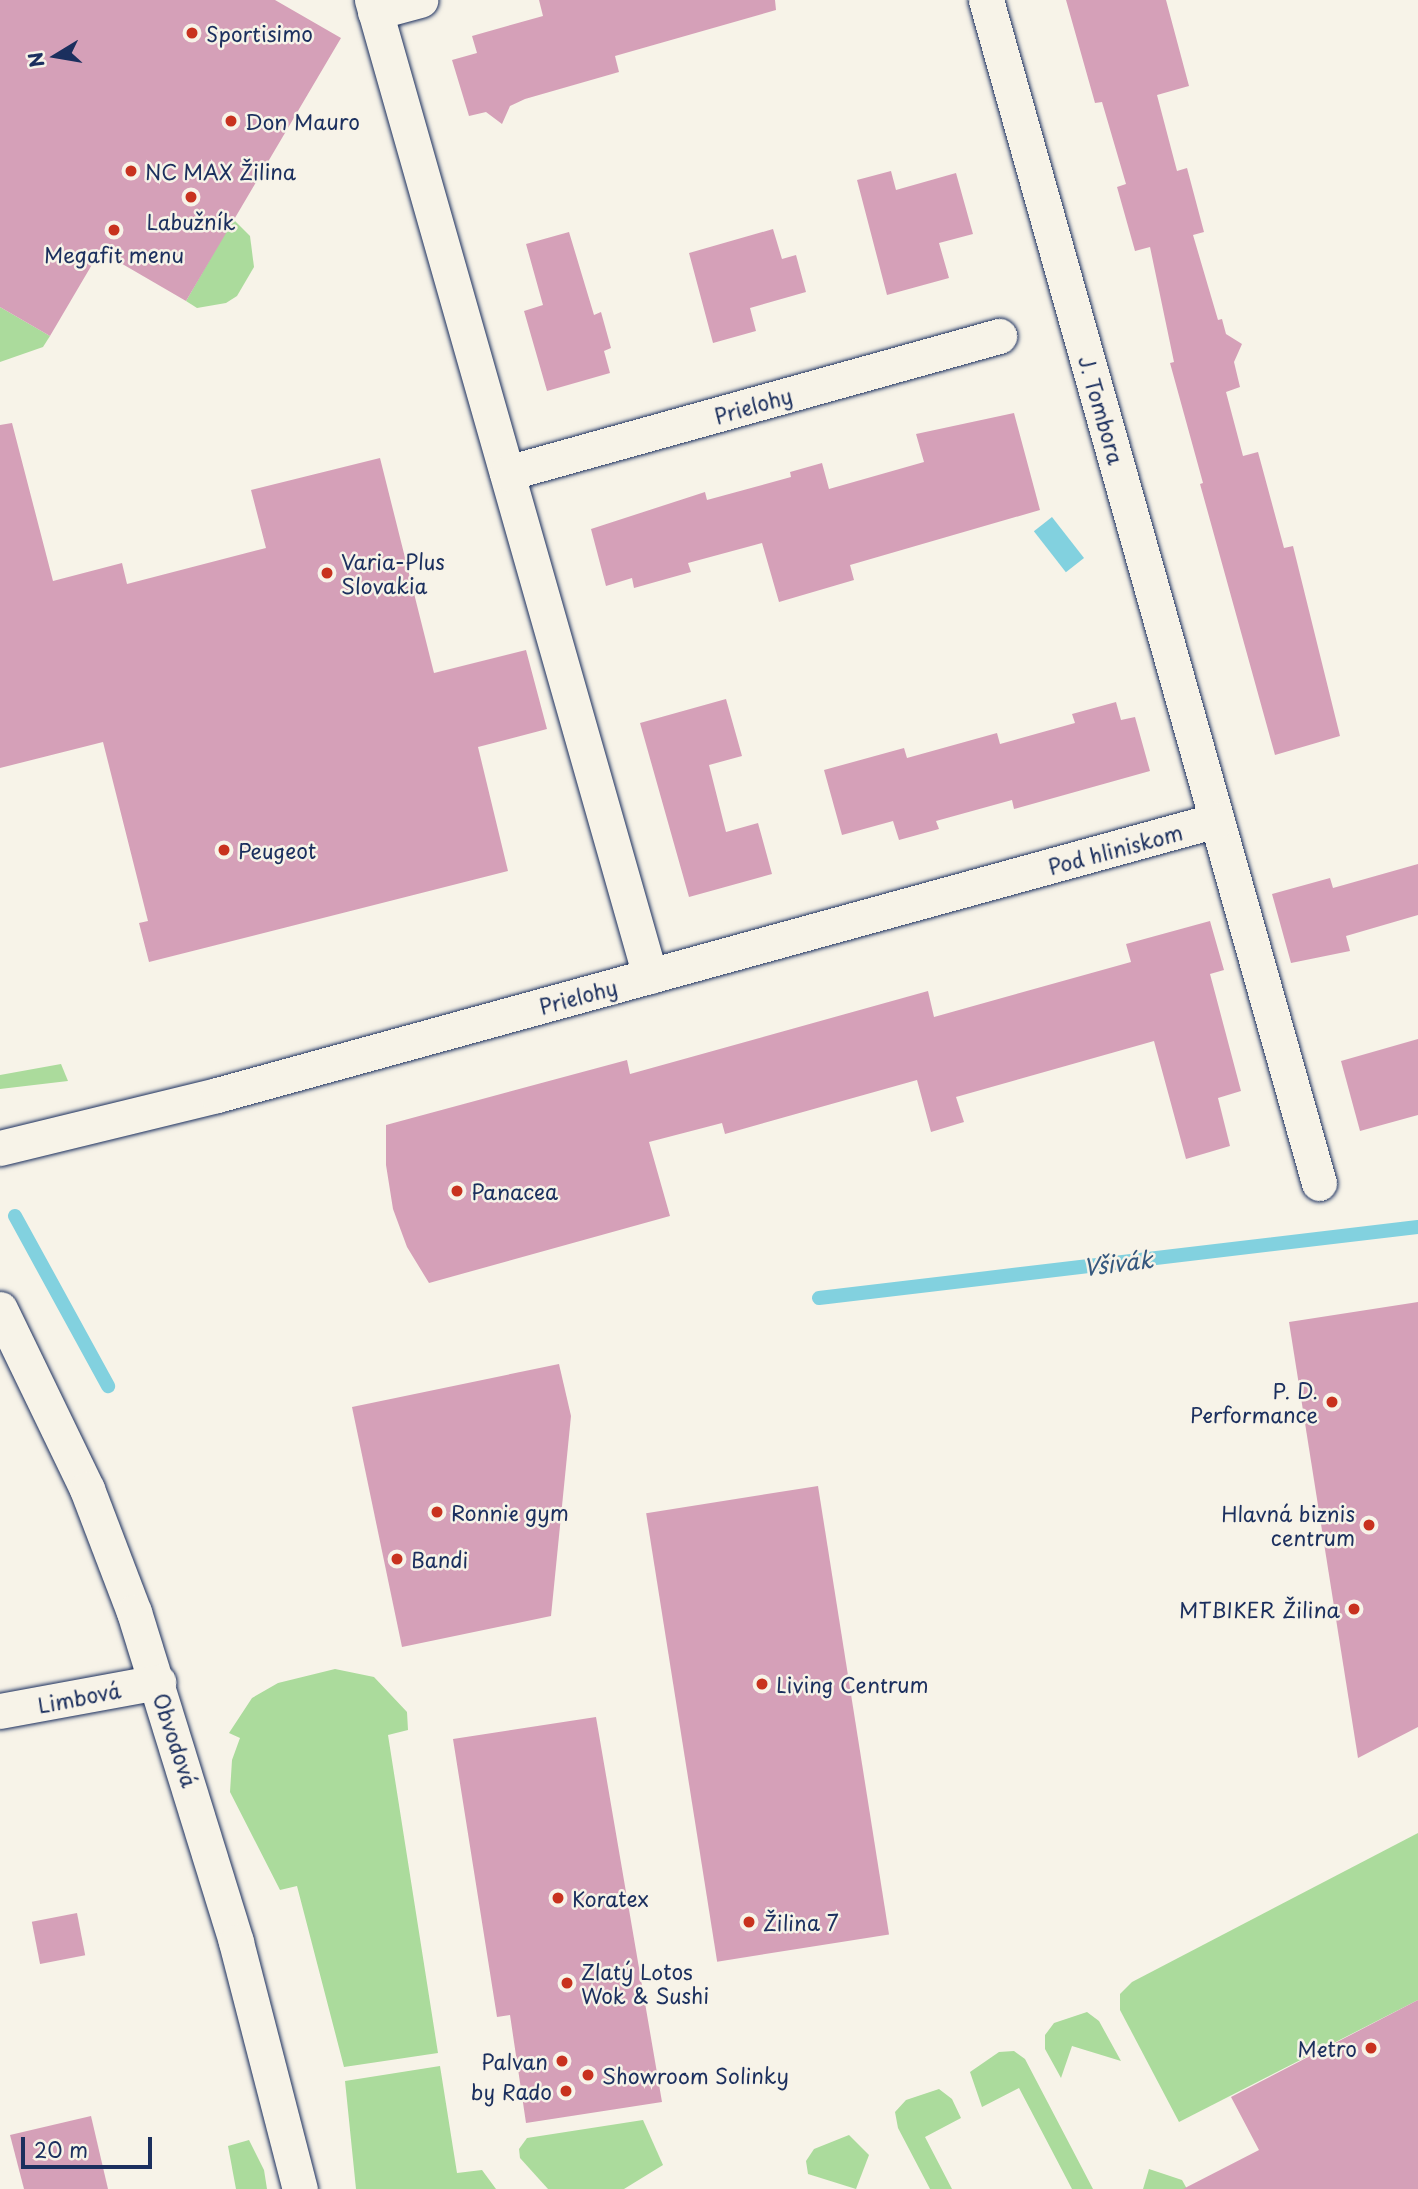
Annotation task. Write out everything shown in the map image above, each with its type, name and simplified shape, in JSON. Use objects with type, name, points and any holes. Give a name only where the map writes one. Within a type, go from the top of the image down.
[{"type":"street","points":[[420,0],[373,6],[650,976]]},
{"type":"street","name":"J. Tombora","points":[[986,0],[1217,820]]},
{"type":"street","name":"Prielohy","points":[[507,473],[999,336]]},
{"type":"street","points":[[1217,820],[1319,1182]]},
{"type":"street","name":"Pod hliniskom","points":[[650,976],[1217,820]]},
{"type":"street","name":"Prielohy","points":[[0,1149],[217,1095],[650,976]]},
{"type":"street","name":"Obvodová","points":[[0,1310],[87,1489],[158,1682],[236,1942],[300,2189]]},
{"type":"street","name":"Limbová","points":[[0,1711],[158,1682]]},
{"type":"green space","points":[[233,219],[250,236],[254,267],[237,296],[226,303],[197,308],[186,301]]},
{"type":"green space","points":[[0,307],[50,336],[43,347],[0,362]]},
{"type":"green space","points":[[61,1064],[68,1081],[0,1089],[0,1075]]},
{"type":"green space","points":[[335,1669],[374,1677],[407,1712],[408,1730],[388,1735],[438,2053],[344,2067],[297,1886],[280,1890],[230,1792],[232,1760],[240,1738],[229,1733],[252,1698],[278,1683]]},
{"type":"green space","points":[[1418,1833],[1418,2000],[1179,2122],[1120,2010],[1120,1994],[1132,1982]]},
{"type":"green space","points":[[1087,2012],[1099,2021],[1121,2061],[1072,2046],[1061,2078],[1045,2049],[1045,2035],[1054,2023]]},
{"type":"green space","points":[[1014,2051],[1025,2059],[1093,2189],[1072,2189],[1019,2088],[982,2107],[970,2072],[999,2052]]},
{"type":"green space","points":[[440,2066],[457,2173],[482,2170],[496,2189],[356,2189],[345,2081]]},
{"type":"green space","points":[[939,2089],[952,2099],[961,2118],[925,2137],[952,2189],[930,2189],[898,2128],[895,2112],[906,2100]]},
{"type":"green space","points":[[643,2120],[663,2165],[624,2189],[548,2189],[520,2158],[519,2149],[527,2138]]},
{"type":"green space","points":[[849,2135],[869,2155],[856,2189],[808,2174],[806,2161],[814,2149]]},
{"type":"green space","points":[[249,2140],[264,2170],[267,2189],[236,2189],[228,2146]]},
{"type":"green space","points":[[1149,2169],[1182,2180],[1187,2189],[1143,2189]]},
{"type":"water","points":[[1052,517],[1084,558],[1066,572],[1034,531]]},
{"type":"building","name":"NC MAX Žilina","points":[[0,0],[275,0],[341,38],[186,301],[100,251],[50,336],[0,307]]},
{"type":"building","points":[[539,0],[775,0],[776,10],[615,56],[619,72],[525,99],[510,106],[502,124],[486,112],[469,116],[452,60],[477,53],[472,36],[543,16]]},
{"type":"building","points":[[1066,0],[1166,0],[1189,86],[1157,95],[1177,171],[1187,168],[1204,232],[1193,235],[1218,320],[1222,319],[1226,334],[1242,344],[1234,362],[1240,387],[1226,392],[1243,456],[1258,452],[1284,548],[1293,546],[1340,736],[1275,755],[1200,484],[1203,483],[1170,363],[1174,362],[1150,247],[1135,251],[1117,187],[1126,184],[1102,102],[1095,103]]},
{"type":"building","points":[[891,171],[896,190],[956,173],[973,234],[939,243],[949,278],[887,295],[857,180]]},
{"type":"building","points":[[773,229],[782,259],[796,255],[806,292],[750,308],[756,331],[713,343],[689,253]]},
{"type":"building","points":[[569,232],[594,315],[601,312],[611,348],[604,351],[610,373],[547,391],[524,311],[543,305],[526,244]]},
{"type":"building","points":[[1014,413],[1040,510],[850,565],[854,580],[779,602],[762,543],[688,563],[691,572],[634,588],[632,578],[606,586],[591,529],[705,492],[707,500],[791,477],[790,472],[822,463],[829,489],[924,462],[916,434]]},
{"type":"building","points":[[12,423],[53,581],[122,563],[127,584],[266,548],[251,490],[380,458],[434,673],[526,650],[547,729],[478,747],[508,871],[149,962],[139,923],[148,921],[103,742],[0,768],[0,425]]},
{"type":"building","points":[[726,699],[742,756],[709,765],[726,832],[758,823],[772,874],[689,897],[640,723]]},
{"type":"building","points":[[1116,702],[1121,720],[1135,717],[1150,771],[1014,809],[1012,800],[936,821],[939,829],[899,840],[893,821],[842,835],[824,770],[904,748],[907,758],[997,733],[1000,744],[1075,723],[1072,714]]},
{"type":"building","points":[[1418,864],[1418,915],[1346,936],[1350,951],[1291,963],[1272,894],[1330,878],[1333,888]]},
{"type":"building","points":[[1210,921],[1224,970],[1210,974],[1241,1091],[1218,1098],[1230,1146],[1186,1159],[1154,1041],[956,1097],[964,1122],[931,1132],[917,1080],[725,1134],[722,1123],[649,1142],[670,1216],[429,1283],[407,1247],[393,1209],[386,1165],[386,1125],[627,1060],[630,1074],[928,991],[934,1017],[1131,962],[1126,944]]},
{"type":"building","points":[[1418,1039],[1418,1115],[1360,1131],[1341,1061]]},
{"type":"building","name":"Hlavná biznis centrum","points":[[1418,1302],[1418,1727],[1358,1758],[1289,1322]]},
{"type":"building","points":[[559,1364],[571,1416],[551,1616],[402,1647],[352,1407]]},
{"type":"building","name":"Living Centrum","points":[[818,1486],[889,1934],[717,1962],[646,1513]]},
{"type":"building","points":[[596,1717],[662,2102],[526,2123],[510,2015],[497,2017],[453,1739]]},
{"type":"building","points":[[77,1913],[85,1955],[40,1964],[32,1922]]},
{"type":"building","name":"Metro","points":[[1418,2000],[1418,2189],[1183,2189],[1259,2150],[1231,2097]]},
{"type":"building","points":[[91,2116],[108,2189],[24,2189],[10,2135]]},
{"type":"waterway","points":[[15,1216],[108,1386]]},
{"type":"waterway","name":"Všivák","points":[[819,1298],[1418,1227]]},
{"type":"place","name":"Sportisimo","points":[[192,33]]},
{"type":"place","name":"Don Mauro","points":[[231,121]]},
{"type":"place","name":"NC MAX Žilina","points":[[131,171]]},
{"type":"place","name":"Labužník","points":[[191,197]]},
{"type":"place","name":"Megafit menu","points":[[114,230]]},
{"type":"place","name":"Varia-Plus Slovakia","points":[[327,573]]},
{"type":"place","name":"Peugeot","points":[[224,850]]},
{"type":"place","name":"Panacea","points":[[457,1191]]},
{"type":"place","name":"P. D. Performance","points":[[1332,1402]]},
{"type":"place","name":"Ronnie gym","points":[[437,1512]]},
{"type":"place","name":"Hlavná biznis centrum","points":[[1369,1525]]},
{"type":"place","name":"Bandi","points":[[397,1559]]},
{"type":"place","name":"MTBIKER Žilina","points":[[1354,1609]]},
{"type":"place","name":"Living Centrum","points":[[762,1684]]},
{"type":"place","name":"Koratex","points":[[558,1898]]},
{"type":"place","name":"Žilina 7","points":[[749,1922]]},
{"type":"place","name":"Zlatý Lotos Wok & Sushi","points":[[567,1983]]},
{"type":"place","name":"Metro","points":[[1371,2048]]},
{"type":"place","name":"Palvan","points":[[562,2061]]},
{"type":"place","name":"Showroom Solinky","points":[[588,2075]]},
{"type":"place","name":"by Rado","points":[[566,2091]]}]
